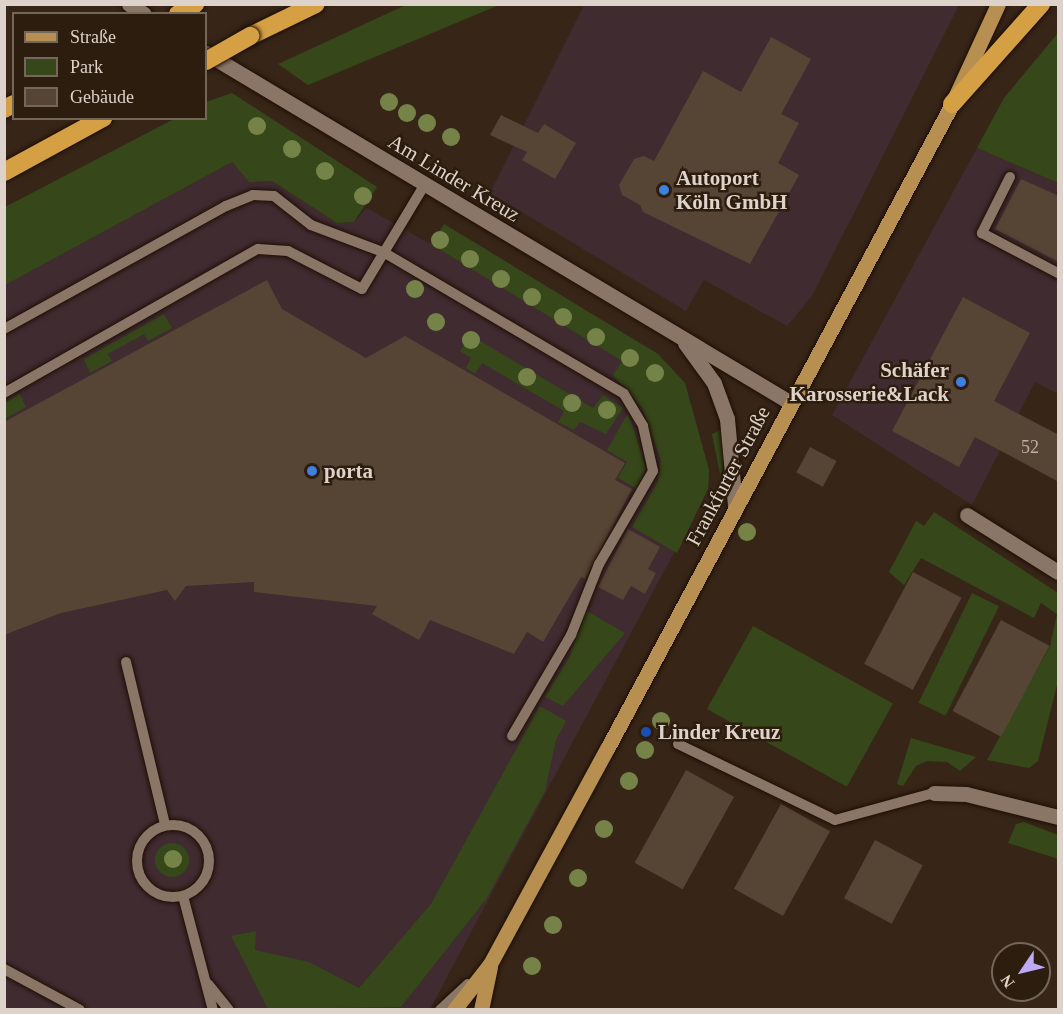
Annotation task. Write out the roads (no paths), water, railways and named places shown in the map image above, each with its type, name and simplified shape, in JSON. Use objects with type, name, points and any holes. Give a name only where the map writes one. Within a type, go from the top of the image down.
[{"type":"highway","points":[[181,12],[195,4]]},
{"type":"highway","points":[[207,60],[315,4]]},
{"type":"highway","points":[[952,104],[1041,4]]},
{"type":"highway","points":[[4,172],[99,120]]},
{"type":"main road","name":"Frankfurter Straße","points":[[454,1010],[490,964],[952,104],[998,4]]},
{"type":"main road","name":"Frankfurter Straße","points":[[481,1010],[490,964]]},
{"type":"street","name":"Am Linder Kreuz","points":[[207,54],[791,403]]},
{"type":"street","name":"Am Linder Kreuz","points":[[682,338],[714,383],[727,419],[735,506]]},
{"type":"street","points":[[967,515],[1059,572]]},
{"type":"street","points":[[934,793],[966,794],[1059,817]]},
{"type":"lane","points":[[1010,177],[982,233],[1059,273]]},
{"type":"lane","points":[[4,393],[258,249],[288,251],[362,289],[425,184]]},
{"type":"lane","points":[[4,329],[253,195],[274,196],[311,225],[385,253],[624,394],[643,426],[651,455],[647,487],[599,564],[571,635],[512,735]]},
{"type":"lane","points":[[126,662],[165,825]]},
{"type":"lane","points":[[678,744],[835,820],[934,793]]},
{"type":"lane","points":[[165,825],[197,833],[208,853],[201,884],[183,896],[151,891],[138,873],[144,838],[165,825]]},
{"type":"lane","points":[[183,896],[213,1010]]},
{"type":"lane","points":[[440,1010],[490,964]]},
{"type":"lane","points":[[4,969],[80,1010]]},
{"type":"lane","points":[[207,983],[229,1010]]},
{"type":"place","name":"Autoport Köln GmbH","points":[[664,190]]},
{"type":"place","name":"Schäfer Karosserie&Lack","points":[[961,382]]},
{"type":"place","name":"porta","points":[[312,471]]},
{"type":"place","name":"Linder Kreuz","points":[[646,732]]}]
